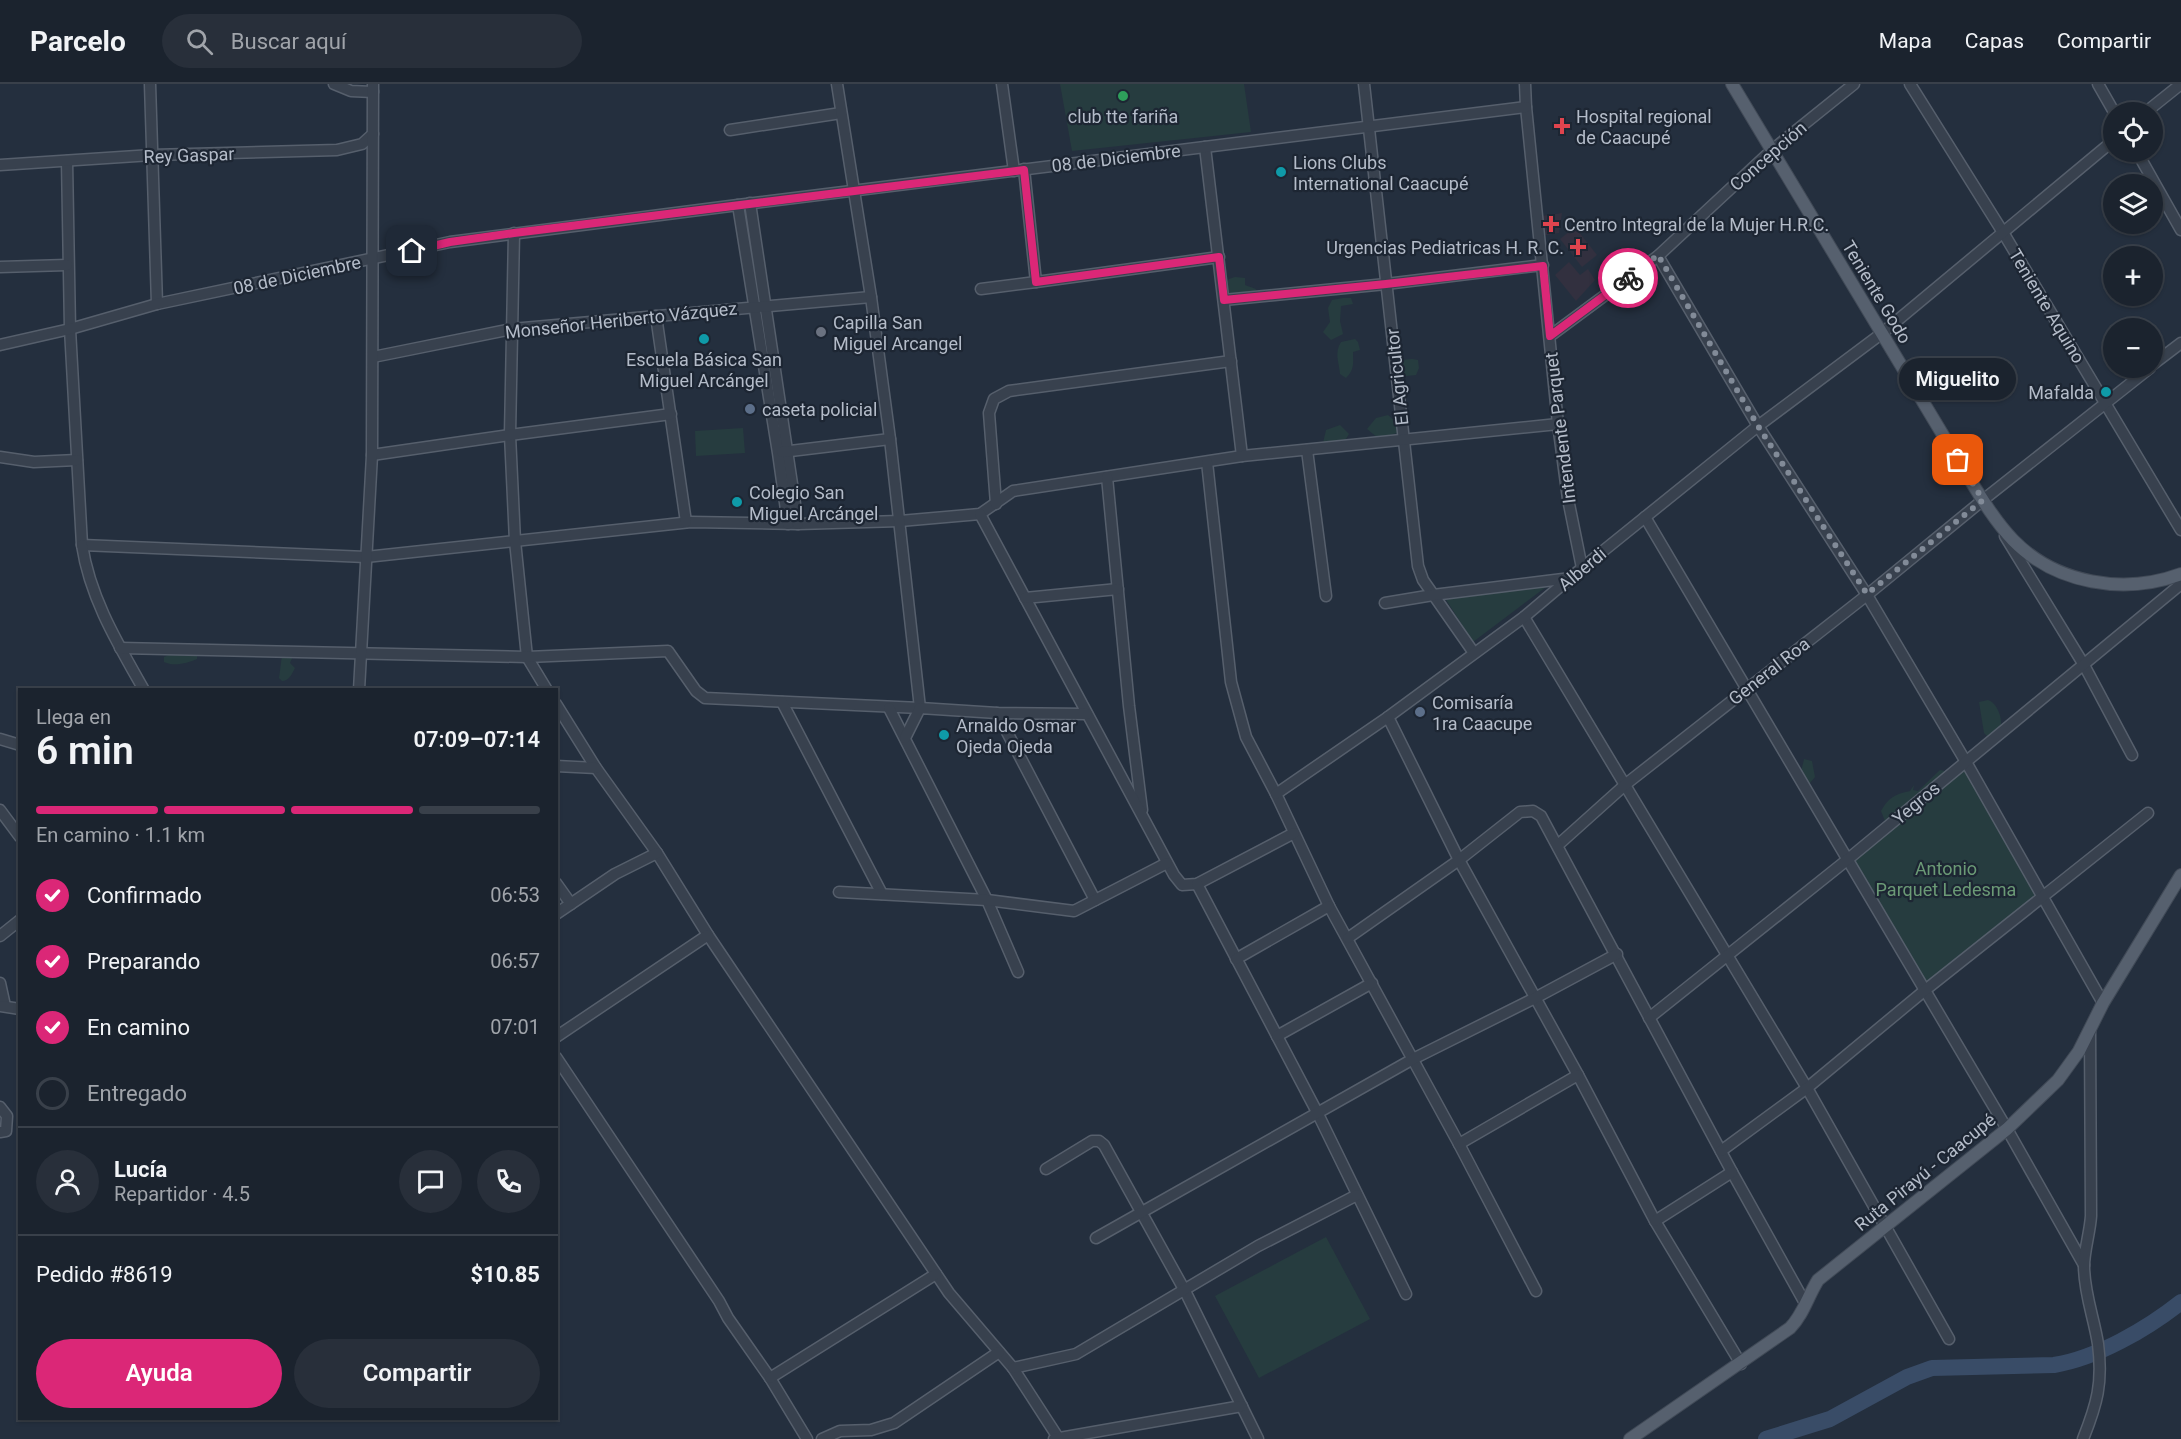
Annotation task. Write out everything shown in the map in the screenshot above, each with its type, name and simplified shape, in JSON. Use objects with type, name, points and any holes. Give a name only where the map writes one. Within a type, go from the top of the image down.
[{"type":"main road","name":"Teniente Godo","points":[[1732,84],[1983,500],[2013,540],[2050,567],[2071,577],[2092,582],[2117,585],[2152,581],[2181,574]]},
{"type":"main road","name":"Ruta Pirayú - Caacupé","points":[[1630,1439],[1790,1328],[1798,1320],[1818,1280],[2007,1129],[2058,1080],[2079,1051],[2103,1003],[2181,875]]},
{"type":"street","points":[[150,84],[157,304]]},
{"type":"street","points":[[334,84],[351,91],[373,88],[372,455],[359,688]]},
{"type":"street","points":[[837,84],[871,297],[890,439],[920,708],[905,738]]},
{"type":"street","points":[[1002,84],[1019,170],[1036,282]]},
{"type":"street","name":"El Agricultor","points":[[1364,84],[1419,566],[1422,580],[1474,654]]},
{"type":"street","name":"Intendente Parquet","points":[[1525,84],[1558,424],[1568,499],[1582,568]]},
{"type":"street","name":"Concepción","points":[[1550,336],[1658,255],[1772,150],[1854,84]]},
{"type":"street","name":"Teniente Aquino","points":[[1910,84],[2004,234],[2181,530]]},
{"type":"street","points":[[2098,84],[2108,102]]},
{"type":"street","points":[[2158,102],[2181,84]]},
{"type":"street","name":"08 de Diciembre","points":[[0,345],[157,304],[450,242],[1526,107]]},
{"type":"street","points":[[730,130],[842,113]]},
{"type":"street","name":"Rey Gaspar","points":[[0,165],[152,155],[337,150],[362,144],[373,134]]},
{"type":"street","points":[[1205,147],[1242,456]]},
{"type":"street","name":"Alberdi","points":[[1276,794],[1388,717],[1524,617],[1758,426],[1881,334],[2103,149]]},
{"type":"street","points":[[67,161],[67,266],[85,567],[94,594],[120,648],[143,688]]},
{"type":"street","points":[[2143,162],[2181,230]]},
{"type":"street","points":[[750,203],[760,307]]},
{"type":"street","points":[[738,205],[760,307],[793,524]]},
{"type":"street","points":[[514,233],[510,435],[514,541],[527,657],[547,688]]},
{"type":"street","points":[[1658,255],[1758,426],[1867,594],[2103,1003]]},
{"type":"street","points":[[981,289],[1219,257]]},
{"type":"street","points":[[0,267],[67,266]]},
{"type":"street","points":[[1224,300],[1543,266]]},
{"type":"street","name":"Monseñor Heriberto Vázquez","points":[[373,357],[512,329],[871,297]]},
{"type":"street","points":[[656,316],[686,522]]},
{"type":"street","name":"General Roa","points":[[2163,357],[2181,343]]},
{"type":"street","points":[[996,504],[989,413],[994,399],[1009,391],[1231,361]]},
{"type":"street","name":"General Roa","points":[[1558,845],[1626,784],[2136,378]]},
{"type":"street","points":[[372,455],[671,414]]},
{"type":"street","points":[[82,545],[366,557],[686,522],[793,524],[980,514],[1013,491],[1242,456],[1558,424]]},
{"type":"street","points":[[783,452],[890,439]]},
{"type":"street","points":[[1307,450],[1326,596]]},
{"type":"street","points":[[0,457],[34,462],[77,460]]},
{"type":"street","points":[[1207,462],[1231,682],[1246,737],[1276,794],[1329,906],[1536,1290]]},
{"type":"street","points":[[1107,477],[1143,818]]},
{"type":"street","points":[[1983,500],[2084,664],[2132,755]]},
{"type":"street","points":[[980,514],[1167,863],[1182,885],[1197,884],[1294,833]]},
{"type":"street","points":[[1645,518],[2007,1129],[2084,1265]]},
{"type":"street","points":[[1385,603],[1571,578]]},
{"type":"street","name":"Yegros","points":[[1649,1018],[1847,860],[2181,584]]},
{"type":"street","points":[[1025,598],[1118,589]]},
{"type":"street","points":[[1524,617],[1807,1088],[1949,1339]]},
{"type":"street","points":[[120,648],[527,657],[668,651],[696,691],[705,698],[997,713],[1087,714]]},
{"type":"street","points":[[782,702],[882,894]]},
{"type":"street","points":[[558,707],[596,768],[657,853],[708,935],[936,1275],[1013,1368],[1057,1438],[1242,1406]]},
{"type":"street","points":[[889,708],[987,900],[1018,972]]},
{"type":"street","points":[[997,713],[1095,900]]},
{"type":"street","points":[[1388,717],[1459,860],[1578,1075],[1655,1221],[1741,1364]]},
{"type":"street","points":[[0,740],[18,744]]},
{"type":"street","points":[[558,766],[596,768]]},
{"type":"street","points":[[0,810],[18,834]]},
{"type":"street","points":[[1348,938],[1459,860],[1520,812],[1533,811],[1541,816],[1805,1303]]},
{"type":"street","points":[[1721,1150],[1807,1088],[1924,991],[2148,813]]},
{"type":"street","points":[[558,913],[615,874],[657,853]]},
{"type":"street","points":[[838,892],[987,900],[1074,911],[1167,863]]},
{"type":"street","points":[[1197,884],[1317,1112],[1406,1294]]},
{"type":"street","points":[[558,886],[571,904]]},
{"type":"street","points":[[1236,959],[1329,906]]},
{"type":"street","points":[[0,936],[18,922]]},
{"type":"street","points":[[558,1036],[708,935]]},
{"type":"street","points":[[1096,1238],[1413,1059],[1617,954]]},
{"type":"street","points":[[0,983],[3,1006],[18,1008]]},
{"type":"street","points":[[1277,1036],[1372,983]]},
{"type":"street","points":[[2083,1439],[2097,1405],[2099,1366],[2098,1344],[2087,1293],[2084,1265],[2090,1236],[2091,1216],[2090,1030]]},
{"type":"street","points":[[558,1060],[719,1300],[728,1318],[770,1378],[807,1439]]},
{"type":"street","points":[[1459,1144],[1578,1075]]},
{"type":"street","points":[[0,1107],[8,1116],[6,1131],[0,1132]]},
{"type":"street","points":[[1046,1169],[1092,1141],[1104,1144],[1185,1291],[1258,1439]]},
{"type":"street","points":[[1655,1221],[1732,1172]]},
{"type":"street","points":[[1013,1368],[1076,1354],[1258,1246],[1357,1194]]},
{"type":"street","points":[[770,1378],[936,1275]]},
{"type":"street","points":[[822,1439],[840,1431],[871,1430],[894,1423],[999,1352]]},
{"type":"shaded area","name":"Centro Integral de la Mujer H.R.C.","points":[[1562,213],[1559,233],[1540,236],[1542,216]]},
{"type":"shaded area","name":"Urgencias Pediatricas H. R. C.","points":[[1575,227],[1597,255],[1582,267],[1560,239]]},
{"type":"shaded area","points":[[1569,262],[1580,275],[1588,269],[1595,280],[1576,301],[1555,275]]},
{"type":"green space","points":[[1060,84],[1244,84],[1251,132],[1072,151]]},
{"type":"green space","points":[[1245,278],[1245,285],[1256,289],[1255,293],[1226,294],[1225,284],[1229,279]]},
{"type":"green space","points":[[1351,298],[1353,304],[1341,306],[1340,321],[1343,334],[1331,340],[1323,332],[1330,322],[1328,308],[1332,300]]},
{"type":"green space","points":[[1355,339],[1360,350],[1353,352],[1352,369],[1346,378],[1340,374],[1338,350],[1341,342]]},
{"type":"green space","points":[[1401,360],[1418,360],[1419,368],[1416,375],[1406,376],[1400,369]]},
{"type":"green space","points":[[1388,415],[1396,422],[1397,433],[1378,438],[1367,429],[1376,418]]},
{"type":"green space","points":[[1340,425],[1349,434],[1344,442],[1323,443],[1326,430]]},
{"type":"green space","points":[[743,428],[745,453],[696,456],[695,431]]},
{"type":"green space","points":[[1550,584],[1473,642],[1445,598]]},
{"type":"green space","points":[[174,653],[197,656],[197,659],[176,664],[164,662],[164,657]]},
{"type":"green space","points":[[282,655],[293,656],[290,663],[295,668],[284,681],[279,678]]},
{"type":"green space","points":[[1988,700],[1996,707],[2000,715],[2001,726],[1988,737],[1984,733],[1979,702]]},
{"type":"green space","points":[[1804,759],[1812,761],[1815,777],[1810,783],[1807,783],[1801,772]]},
{"type":"green space","name":"Antonio Parquet Ledesma","points":[[1966,762],[2043,897],[1924,991],[1847,860]]},
{"type":"green space","points":[[1940,770],[1945,771],[1941,778],[1930,784],[1890,820],[1885,821],[1881,811],[1889,800],[1896,795],[1910,791],[1914,785],[1913,790],[1918,791]]},
{"type":"green space","points":[[1326,1237],[1370,1319],[1259,1378],[1215,1296]]},
{"type":"waterway","points":[[1766,1439],[1830,1419],[1907,1377],[1932,1368],[2054,1365],[2087,1356],[2137,1332],[2181,1302]]},
{"type":"way so far","points":[[1628,278],[1658,255],[1758,426],[1867,594],[1983,500],[1958,460]]},
{"type":"place","name":"club tte fariña","points":[[1123,96]]},
{"type":"place","name":"Hospital regional de Caacupé","points":[[1562,126]]},
{"type":"place","name":"Lions Clubs International Caacupé","points":[[1281,172]]},
{"type":"place","name":"Centro Integral de la Mujer H.R.C.","points":[[1551,224]]},
{"type":"place","name":"Urgencias Pediatricas H. R. C.","points":[[1578,247]]},
{"type":"place","name":"Capilla San Miguel Arcangel","points":[[821,332]]},
{"type":"place","name":"Escuela Básica San Miguel Arcángel","points":[[704,339]]},
{"type":"place","name":"Mafalda","points":[[2106,392]]},
{"type":"place","name":"caseta policial","points":[[750,409]]},
{"type":"place","name":"Miguelito","points":[[1958,460]]},
{"type":"place","name":"Colegio San Miguel Arcángel","points":[[737,502]]},
{"type":"place","name":"Comisaría 1ra Caacupe","points":[[1420,712]]},
{"type":"place","name":"Arnaldo Osmar Ojeda Ojeda","points":[[944,735]]},
{"type":"route","points":[[412,251],[450,242],[514,233],[1024,170],[1036,282],[1219,257],[1224,300],[1543,266],[1550,336],[1628,278]]}]
